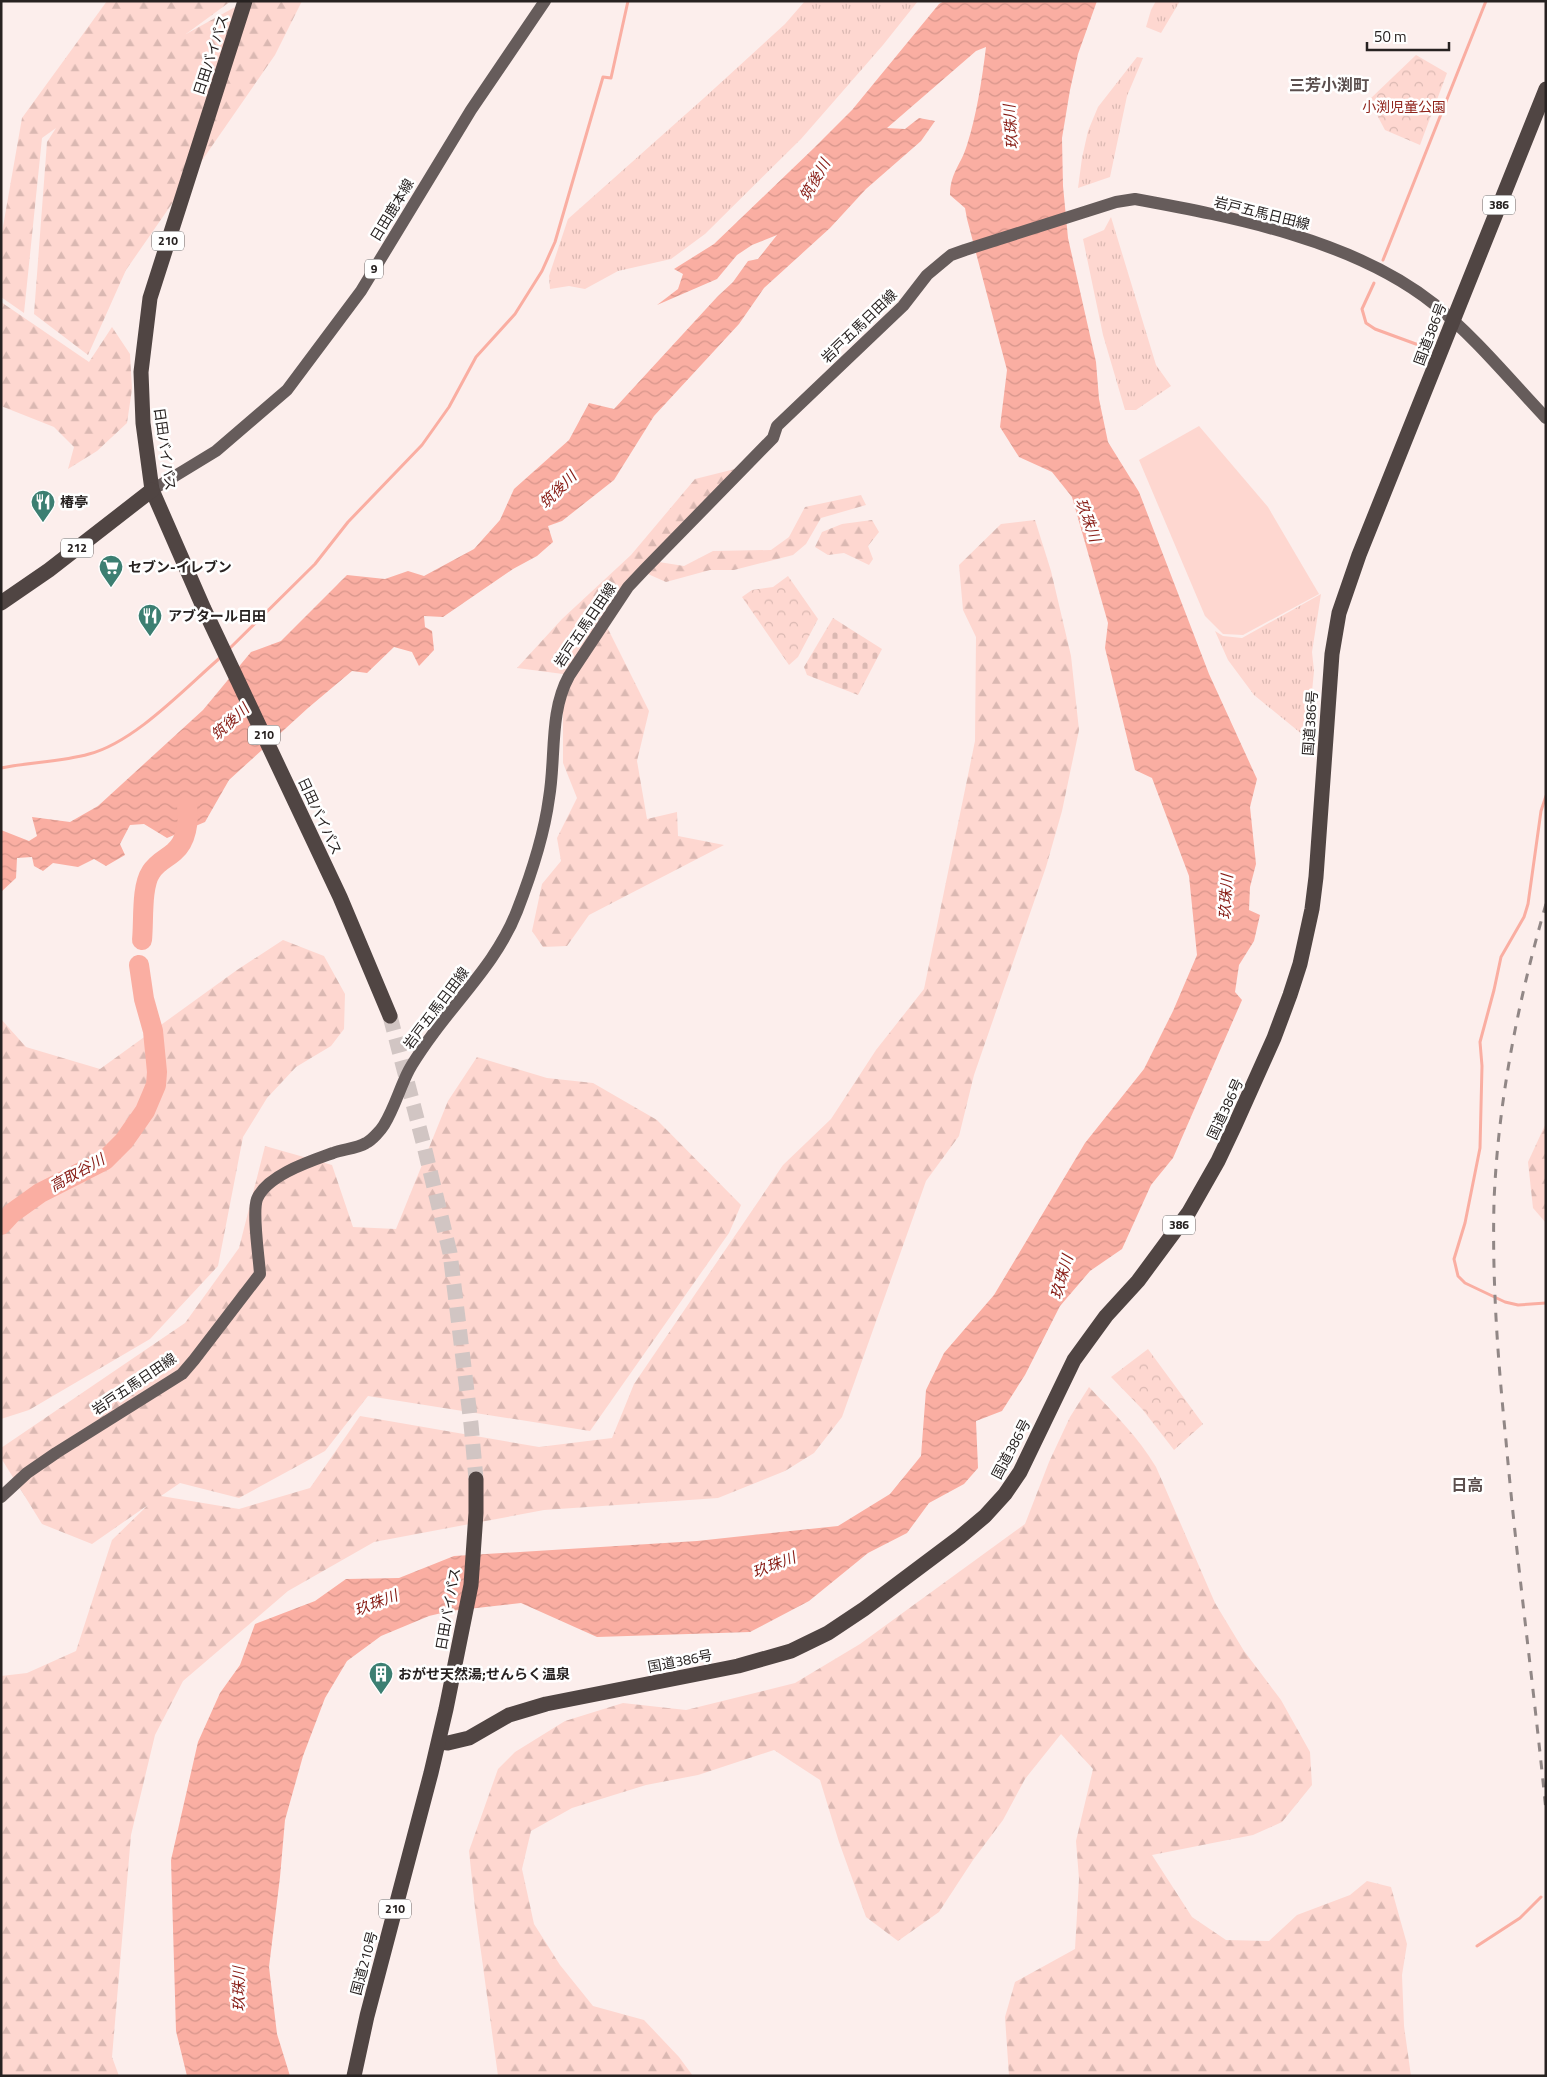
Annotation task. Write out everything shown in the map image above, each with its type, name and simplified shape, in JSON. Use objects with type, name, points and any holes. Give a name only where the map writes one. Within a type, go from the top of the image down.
[{"type":"highway","name":"日田バイパス","points":[[245,1],[150,298],[141,372],[143,423],[152,490],[204,609],[323,861],[390,1016]]},
{"type":"highway","name":"国道386号","points":[[439,1742],[448,1743],[469,1738],[509,1715],[546,1704],[765,1660],[812,1642],[864,1609],[960,1537],[986,1516],[1005,1494],[1028,1458],[1056,1394],[1074,1360],[1106,1316],[1138,1281],[1172,1235],[1204,1184],[1236,1126],[1290,995],[1300,964],[1312,909],[1332,654],[1339,613],[1354,570],[1546,89]]},
{"type":"highway","name":"212","points":[[1,604],[49,570],[152,490]]},
{"type":"highway","name":"日田バイパス","points":[[439,1742],[471,1585],[476,1513],[476,1479]]},
{"type":"highway","name":"国道210号","points":[[354,2076],[367,2016],[439,1742]]},
{"type":"main road","name":"日田鹿本線","points":[[152,490],[216,451],[287,390],[361,291],[467,116],[545,1]]},
{"type":"main road","name":"岩戸五馬日田線","points":[[1,1497],[27,1473],[182,1374],[194,1360],[260,1274],[256,1214],[257,1199],[267,1185],[278,1176],[300,1166],[333,1153],[367,1143],[384,1126],[400,1094],[409,1069],[430,1038],[497,952],[517,911],[544,828],[550,797],[557,712],[563,686],[569,676],[628,587],[773,438],[777,426],[903,306],[927,275],[951,255],[1116,202],[1135,199],[1263,227],[1316,242],[1339,251],[1385,273],[1421,295],[1453,321],[1546,418]]},
{"type":"green space","points":[[107,1],[231,1],[186,34],[246,1],[302,1],[275,55],[126,270],[88,355],[34,314],[47,142],[56,128],[42,138],[24,313],[1,297],[1,238],[22,118]]},
{"type":"green space","points":[[805,1],[918,1],[883,45],[801,139],[705,234],[671,259],[618,271],[585,289],[569,286],[550,289],[549,276],[568,219],[785,24]]},
{"type":"green space","points":[[1156,1],[1180,1],[1161,33],[1146,27]]},
{"type":"green space","name":"小渕児童公園","points":[[1416,55],[1447,73],[1420,145],[1385,130],[1369,100]]},
{"type":"green space","points":[[1137,57],[1143,58],[1127,96],[1110,177],[1078,188],[1088,131],[1098,107]]},
{"type":"green space","points":[[1111,217],[1156,365],[1171,386],[1136,410],[1125,410],[1103,335],[1083,239],[1104,230]]},
{"type":"green space","points":[[1,302],[89,362],[112,327],[130,354],[132,389],[127,423],[97,451],[68,469],[74,447],[54,427],[1,406]]},
{"type":"green space","points":[[1199,426],[1268,507],[1319,594],[1243,635],[1223,634],[1205,616],[1139,460]]},
{"type":"green space","points":[[735,469],[603,619],[649,711],[637,761],[647,819],[677,812],[678,836],[724,845],[589,915],[567,946],[543,947],[532,931],[542,884],[561,861],[557,838],[577,798],[563,763],[563,674],[517,668],[562,619],[631,555],[695,479]]},
{"type":"green space","points":[[861,495],[866,505],[821,518],[806,544],[793,555],[734,570],[710,570],[666,582],[648,574],[659,562],[684,566],[713,551],[771,550],[789,537],[805,507]]},
{"type":"green space","points":[[872,520],[879,532],[868,546],[873,559],[869,565],[844,553],[828,555],[815,547],[822,532],[842,524]]},
{"type":"green space","points":[[1035,520],[1051,571],[1071,656],[1079,730],[1062,811],[1046,867],[974,1075],[959,1136],[926,1181],[842,1417],[814,1453],[785,1471],[718,1498],[544,1510],[374,1542],[288,1591],[183,1681],[155,1735],[131,1835],[112,2057],[119,2076],[1,2076],[1,1676],[27,1673],[76,1651],[112,1540],[148,1505],[92,1544],[42,1524],[1,1458],[1,1448],[185,1323],[239,1248],[265,1146],[332,1165],[353,1227],[396,1229],[448,1101],[477,1057],[547,1078],[593,1083],[657,1120],[741,1205],[729,1233],[590,1431],[368,1396],[325,1451],[239,1498],[180,1483],[161,1496],[239,1509],[310,1488],[360,1416],[539,1447],[612,1438],[634,1384],[783,1165],[831,1119],[876,1050],[924,989],[975,741],[976,637],[963,610],[959,565],[1001,524]]},
{"type":"green space","points":[[788,576],[818,619],[798,657],[789,665],[742,597],[752,590],[773,587]]},
{"type":"green space","points":[[1321,594],[1312,652],[1314,671],[1308,733],[1303,735],[1254,695],[1228,660],[1215,631],[1223,636],[1242,638]]},
{"type":"green space","points":[[833,618],[882,649],[858,695],[807,675],[804,667]]},
{"type":"green space","points":[[283,940],[324,956],[345,994],[344,1029],[331,1046],[296,1067],[267,1098],[243,1137],[218,1266],[150,1339],[29,1410],[1,1419],[1,1019],[26,1047],[100,1069],[237,970]]},
{"type":"green space","points":[[1546,1123],[1546,1223],[1533,1208],[1528,1162]]},
{"type":"green space","points":[[1148,1349],[1203,1424],[1174,1450],[1143,1410],[1111,1377]]},
{"type":"green space","points":[[1089,1387],[1133,1435],[1156,1467],[1215,1603],[1244,1651],[1281,1700],[1310,1752],[1312,1785],[1282,1822],[1253,1835],[1152,1855],[1192,1917],[1226,1940],[1269,1941],[1297,1915],[1350,1895],[1367,1881],[1391,1887],[1407,1944],[1402,1975],[1404,2026],[1411,2076],[1009,2076],[1005,2017],[1015,1982],[1075,1949],[1079,1879],[1076,1841],[1093,1769],[1061,1734],[1025,1779],[1003,1820],[973,1860],[939,1912],[898,1941],[866,1917],[839,1842],[820,1780],[774,1750],[698,1775],[646,1785],[572,1808],[531,1831],[522,1869],[534,1924],[560,1965],[593,2006],[644,2020],[679,2057],[693,2076],[498,2076],[469,1851],[498,1769],[515,1752],[565,1721],[623,1703],[686,1710],[795,1683],[860,1644],[1025,1524],[1049,1462],[1070,1417]]},
{"type":"water","points":[[944,1],[1097,1],[1078,54],[1062,138],[1063,186],[1068,238],[1096,362],[1099,399],[1108,442],[1139,492],[1209,674],[1257,779],[1250,807],[1256,864],[1250,887],[1249,910],[1260,915],[1254,941],[1239,965],[1235,992],[1242,1000],[1173,1158],[1151,1185],[1122,1249],[1090,1271],[1060,1306],[1025,1375],[1002,1411],[976,1421],[978,1468],[964,1484],[929,1503],[907,1533],[868,1553],[809,1601],[750,1632],[597,1637],[521,1603],[450,1611],[429,1616],[381,1636],[347,1661],[325,1698],[303,1756],[285,1820],[269,1967],[277,2034],[290,2076],[187,2076],[176,2031],[171,1860],[198,1742],[220,1693],[240,1665],[255,1624],[315,1601],[346,1579],[399,1578],[454,1556],[697,1541],[838,1526],[890,1494],[921,1456],[926,1390],[944,1353],[994,1295],[1085,1143],[1144,1069],[1173,1011],[1197,955],[1189,876],[1152,778],[1135,770],[1105,648],[1108,623],[1072,497],[1052,472],[1019,457],[1000,427],[1007,370],[965,208],[950,195],[950,187],[956,169],[965,152],[974,121],[986,47],[976,51],[887,128],[905,129],[919,118],[935,121],[921,141],[866,189],[830,228],[764,288],[739,324],[654,416],[614,480],[562,521],[548,526],[553,542],[537,556],[513,569],[443,617],[424,616],[425,627],[432,631],[434,650],[419,666],[412,652],[394,647],[367,673],[352,671],[229,780],[205,822],[167,838],[144,824],[130,825],[120,844],[125,855],[106,866],[94,859],[78,867],[53,863],[43,871],[34,866],[32,857],[17,858],[16,878],[1,892],[1,830],[29,841],[37,836],[32,817],[70,822],[98,806],[203,710],[251,652],[281,641],[347,575],[385,579],[408,571],[424,576],[474,549],[500,520],[514,489],[569,440],[589,403],[614,409],[733,282],[748,261],[758,259],[777,235],[752,245],[737,255],[717,279],[657,305],[678,289],[683,274],[674,269],[714,244],[815,147],[852,110],[939,4]]},
{"type":"waterway","points":[[227,651],[315,564],[348,522],[422,445],[449,407],[476,357],[515,314],[542,271],[555,242],[603,77],[611,78],[628,1]]},
{"type":"waterway","points":[[1383,260],[1486,1]]},
{"type":"waterway","points":[[1374,283],[1362,309],[1366,323],[1375,329],[1424,347]]},
{"type":"waterway","points":[[1,768],[78,757],[106,748],[124,738],[159,713],[221,657]]},
{"type":"waterway","points":[[1546,796],[1541,811],[1528,904],[1524,917],[1501,957],[1480,1042],[1482,1066],[1480,1148],[1465,1223],[1454,1259],[1458,1276],[1465,1283],[1505,1302],[1518,1305],[1546,1303]]},
{"type":"waterway","name":"高取谷川","points":[[142,940],[144,895],[148,878],[156,866],[174,852],[182,842],[188,818],[187,806]]},
{"type":"waterway","name":"高取谷川","points":[[1,1225],[12,1213],[40,1193],[105,1160],[124,1141],[145,1111],[156,1085],[157,1072],[153,1031],[144,999],[139,965]]},
{"type":"waterway","points":[[1477,1946],[1520,1918],[1541,1897]]},
{"type":"tunnel","points":[[390,1016],[450,1253],[476,1479]]},
{"type":"railway","points":[[1546,904],[1518,1014],[1511,1052],[1500,1126],[1494,1202],[1496,1322],[1503,1411],[1546,1811]]},
{"type":"place","name":"椿亭","points":[[43,523]]},
{"type":"place","name":"セブン-イレブン","points":[[111,588]]},
{"type":"place","name":"アブタール日田","points":[[150,637]]},
{"type":"place","name":"おがせ天然湯;せんらく温泉","points":[[381,1695]]},
{"type":"district","name":"三芳小渕町","points":[[1329,85]]},
{"type":"district","name":"日高","points":[[1467,1485]]},
{"type":"water label","name":"玖珠川","points":[[1011,127]]},
{"type":"water label","name":"筑後川","points":[[815,180]]},
{"type":"water label","name":"筑後川","points":[[558,490]]},
{"type":"water label","name":"玖珠川","points":[[1088,520]]},
{"type":"water label","name":"筑後川","points":[[230,722]]},
{"type":"water label","name":"玖珠川","points":[[1226,897]]},
{"type":"water label","name":"玖珠川","points":[[1062,1277]]},
{"type":"water label","name":"玖珠川","points":[[774,1565]]},
{"type":"water label","name":"玖珠川","points":[[376,1603]]},
{"type":"water label","name":"玖珠川","points":[[239,1989]]}]
